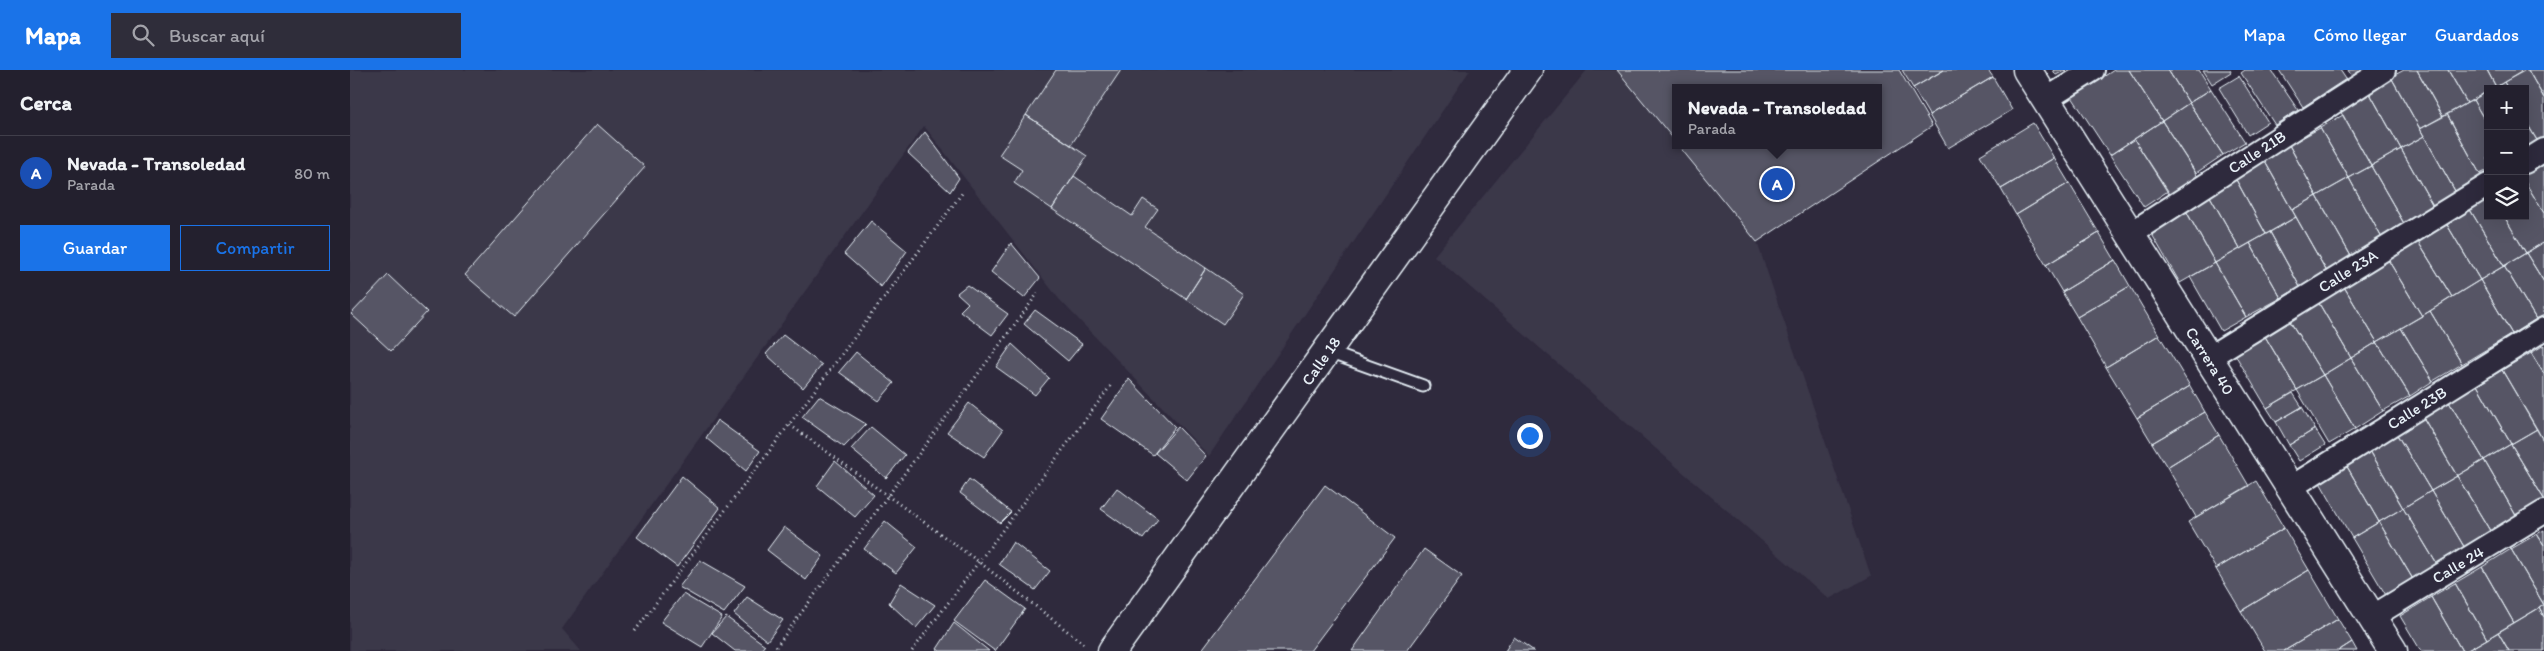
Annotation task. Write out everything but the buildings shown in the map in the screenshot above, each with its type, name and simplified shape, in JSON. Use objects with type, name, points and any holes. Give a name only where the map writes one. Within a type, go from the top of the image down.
[{"type":"main road","name":"Calle 18","points":[[1112,651],[1328,352],[1443,186],[1528,70]]},
{"type":"main road","name":"Carrera 40","points":[[2027,70],[2393,651]]},
{"type":"street","points":[[2046,100],[2093,70]]},
{"type":"street","name":"Calle 21B","points":[[2130,234],[2384,70]]},
{"type":"street","points":[[2529,159],[2544,150]]},
{"type":"street","name":"Calle 23A","points":[[2208,358],[2484,187]]},
{"type":"street","name":"Calle 23B","points":[[2290,488],[2544,329]]},
{"type":"street","name":"Calle 24","points":[[2372,617],[2544,512]]},
{"type":"lane","points":[[1328,352],[1423,386]]},
{"type":"path","points":[[635,632],[962,192]]},
{"type":"path","points":[[773,651],[1038,293]]},
{"type":"path","points":[[912,651],[1112,384]]},
{"type":"path","points":[[790,425],[889,495],[1077,638]]},
{"type":"shaded area","points":[[350,70],[1470,70],[1209,456],[1059,299],[924,126],[562,629],[581,651],[350,651]]},
{"type":"shaded area","points":[[1587,70],[1617,70],[1672,137],[1672,149],[1681,149],[1757,242],[1871,576],[1829,599],[1434,256]]},
{"type":"place","name":"Nevada - Transoledad","points":[[1777,184]]}]
